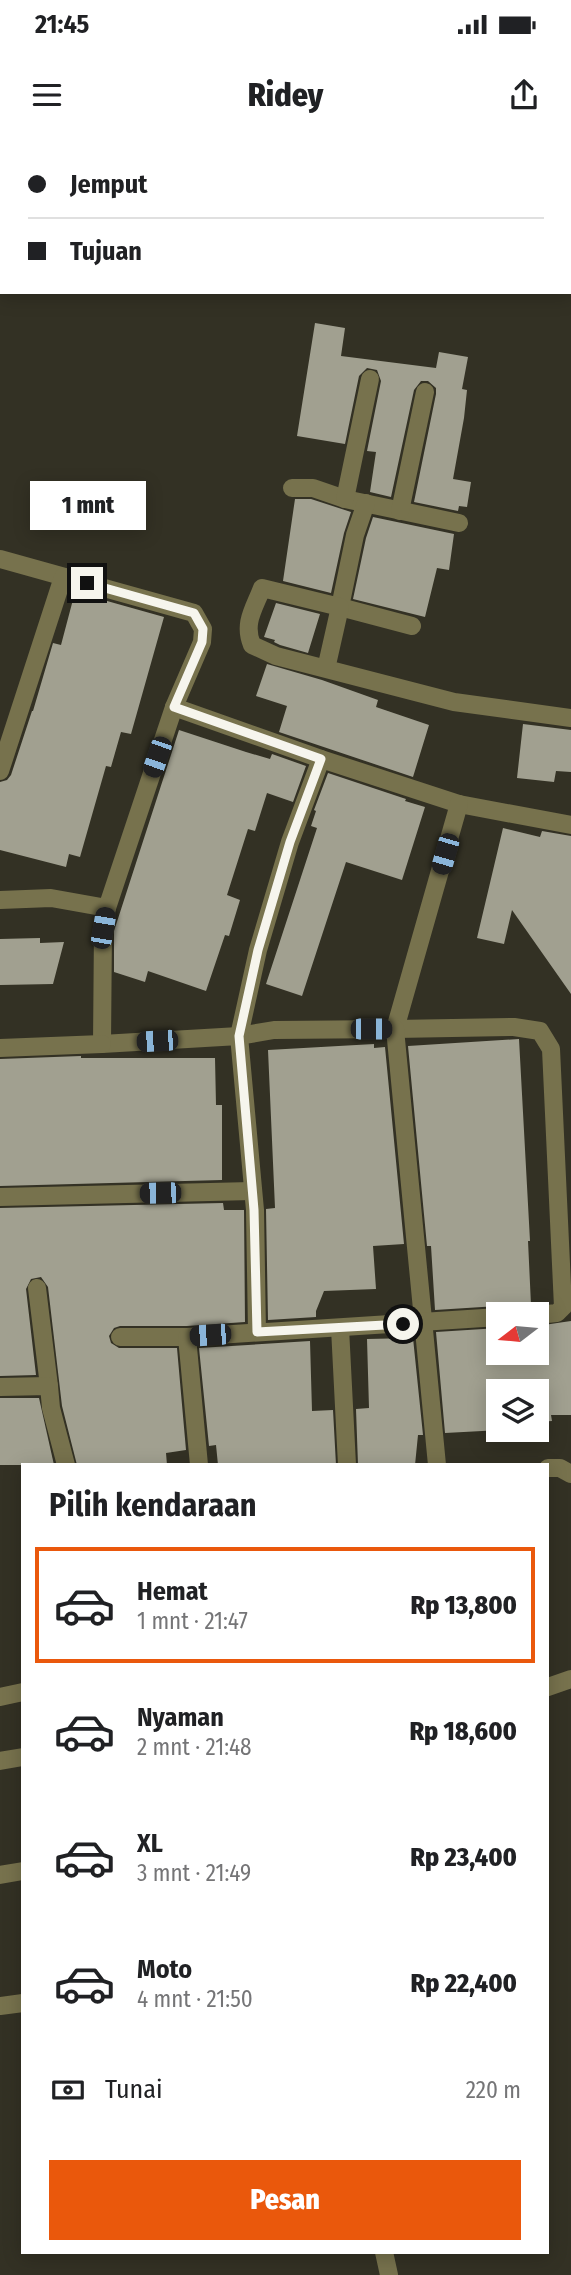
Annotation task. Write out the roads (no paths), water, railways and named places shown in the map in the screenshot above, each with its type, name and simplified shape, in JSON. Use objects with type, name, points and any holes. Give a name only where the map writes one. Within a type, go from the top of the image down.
[{"type":"street","points":[[345,499],[370,379]]},
{"type":"street","points":[[400,511],[425,392]]},
{"type":"street","points":[[292,488],[313,488],[345,499],[459,523]]},
{"type":"street","points":[[326,669],[355,535],[366,503]]},
{"type":"street","points":[[0,559],[194,613],[203,629],[202,642],[174,707],[107,908],[103,928],[102,1044]]},
{"type":"street","points":[[0,771],[63,577]]},
{"type":"street","points":[[412,626],[262,588],[249,619],[247,634],[252,645],[276,656],[326,669],[454,702],[571,718]]},
{"type":"street","points":[[174,707],[459,804],[571,825]]},
{"type":"street","points":[[257,1332],[252,1191],[239,1036],[258,950],[290,842],[321,759]]},
{"type":"street","points":[[437,1463],[396,1029],[459,804]]},
{"type":"street","points":[[0,900],[51,898],[107,908]]},
{"type":"street","points":[[0,1048],[239,1036],[274,1030],[514,1027],[540,1031],[551,1049],[562,1307],[557,1313],[550,1314]]},
{"type":"street","points":[[0,1197],[252,1191]]},
{"type":"street","points":[[37,1288],[51,1408],[65,1463]]},
{"type":"street","points":[[120,1337],[187,1337],[486,1318]]},
{"type":"street","points":[[340,1328],[346,1463]]},
{"type":"street","points":[[187,1337],[199,1463]]},
{"type":"street","points":[[0,1387],[49,1386]]},
{"type":"street","points":[[549,1468],[560,1468],[571,1474]]},
{"type":"street","points":[[549,1687],[571,1679]]},
{"type":"street","points":[[0,1697],[21,1692]]},
{"type":"street","points":[[0,1761],[21,1757]]},
{"type":"street","points":[[0,1875],[21,1871]]},
{"type":"street","points":[[0,2006],[21,2003]]},
{"type":"street","points":[[384,2254],[389,2275]]}]
